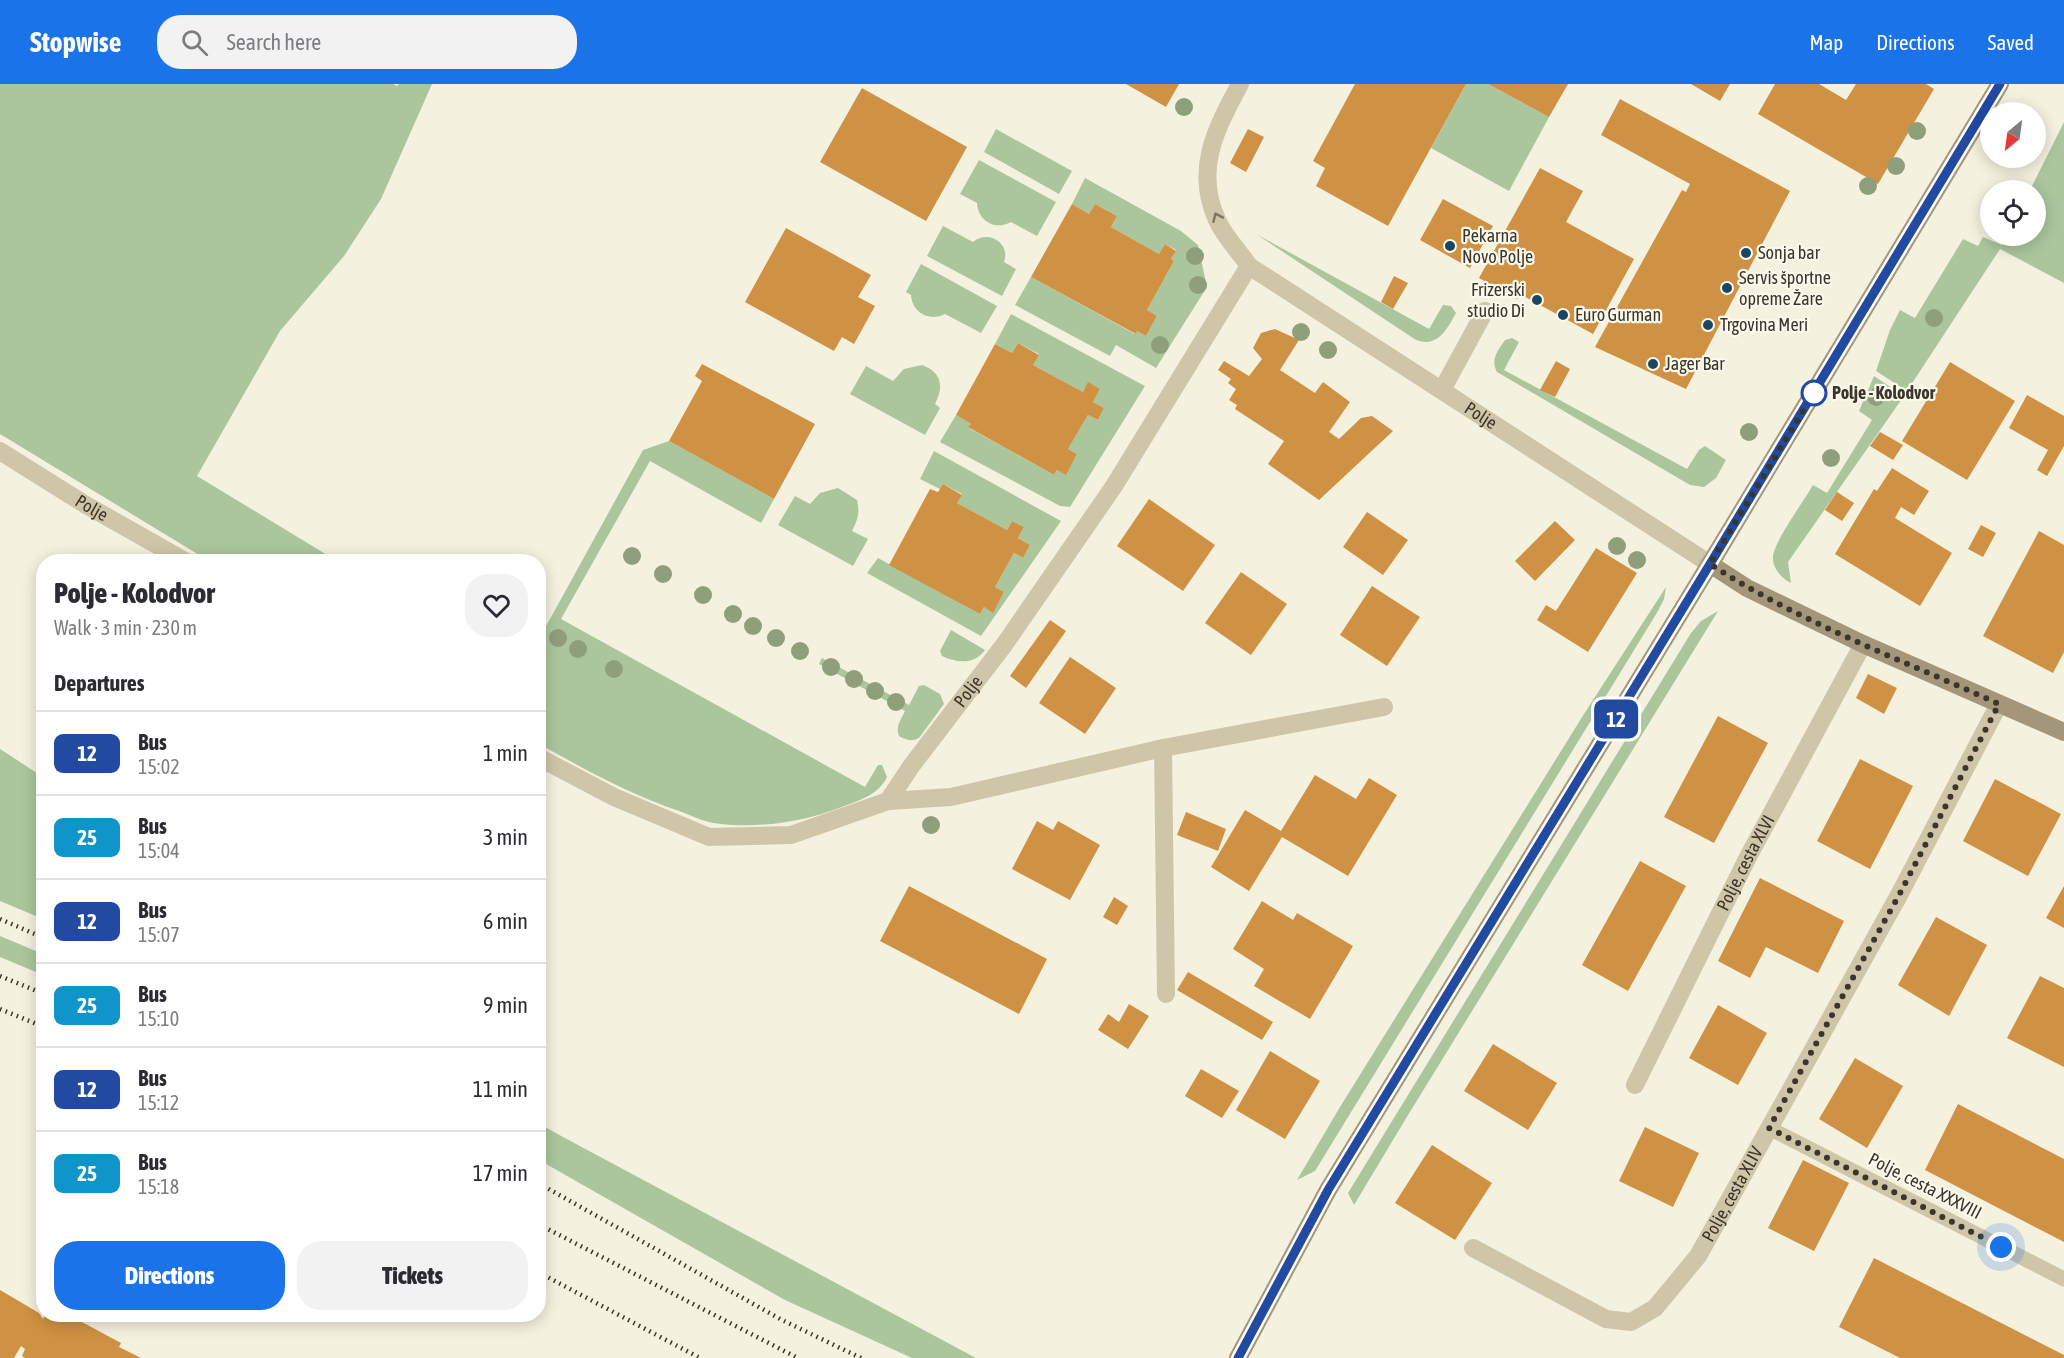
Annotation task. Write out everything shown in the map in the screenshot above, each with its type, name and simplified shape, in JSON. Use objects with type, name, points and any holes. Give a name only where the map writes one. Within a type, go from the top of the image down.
[{"type":"main road","points":[[1238,1358],[1328,1190],[2000,84]]},
{"type":"main road","points":[[1710,564],[1747,588],[1863,644],[2064,732]]},
{"type":"street","name":"Polje","points":[[1240,84],[1211,142],[1207,176],[1210,200],[1217,222],[1249,266],[1710,564]]},
{"type":"street","name":"Polje","points":[[888,801],[912,765],[1004,645],[1114,486],[1249,266]]},
{"type":"street","points":[[1442,390],[1485,311]]},
{"type":"street","name":"Polje","points":[[0,450],[86,505],[173,554]]},
{"type":"street","name":"Polje, cesta XLVI","points":[[1635,1085],[1748,857],[1863,644]]},
{"type":"street","name":"Polje, cesta XLIV","points":[[1473,1248],[1606,1319],[1630,1322],[1655,1308],[1698,1256],[1898,897],[1999,704]]},
{"type":"street","points":[[546,761],[614,797],[710,837],[791,835],[888,801],[951,797],[1163,748],[1384,707]]},
{"type":"street","points":[[1163,748],[1166,994]]},
{"type":"lane","name":"Polje, cesta XXXVIII","points":[[1769,1128],[2064,1280]]},
{"type":"green space","points":[[0,84],[393,84],[397,86],[399,84],[432,84],[381,199],[344,256],[280,331],[197,476],[325,554],[197,554],[0,434]]},
{"type":"green space","points":[[1466,84],[1488,84],[1549,117],[1509,191],[1431,148]]},
{"type":"green space","points":[[2064,122],[2064,283],[2000,249],[1907,391],[1876,371],[1890,330],[1900,310],[1915,318],[1963,239],[1978,246],[1980,242],[1980,246],[2046,246],[2046,180],[2035,180],[2041,168],[2046,168],[2046,158]]},
{"type":"green space","points":[[996,129],[1072,171],[1059,194],[984,152]]},
{"type":"green space","points":[[979,160],[1056,202],[1037,236],[1011,222],[1005,225],[988,223],[980,215],[977,203],[960,194]]},
{"type":"green space","points":[[1085,178],[1181,231],[1198,245],[1207,287],[1156,368],[1116,345],[1110,356],[1015,305],[1031,277],[1135,334],[1137,331],[1146,336],[1157,316],[1147,310],[1174,261],[1171,259],[1176,250],[1165,244],[1159,254],[1111,227],[1117,216],[1095,204],[1089,214],[1072,204]]},
{"type":"green space","points":[[943,226],[973,242],[985,237],[997,240],[1001,244],[1005,255],[1004,262],[1016,269],[1002,296],[927,256]]},
{"type":"green space","points":[[1256,234],[1429,329],[1443,305],[1451,306],[1456,313],[1441,336],[1424,342],[1416,340]]},
{"type":"green space","points":[[921,264],[997,306],[981,333],[945,314],[934,317],[918,311],[911,295],[906,292]]},
{"type":"green space","points":[[1011,314],[1145,386],[1070,507],[1060,506],[940,442],[956,415],[971,424],[969,428],[1054,475],[1057,470],[1066,474],[1077,454],[1068,449],[1088,415],[1098,420],[1104,408],[1093,402],[1100,389],[1088,383],[1083,392],[1033,365],[1039,354],[1018,343],[1012,353],[995,344]]},
{"type":"green space","points":[[1512,338],[1519,342],[1504,370],[1687,469],[1699,450],[1705,446],[1726,460],[1716,478],[1704,487],[1690,485],[1497,372],[1494,363],[1496,355],[1505,340]]},
{"type":"green space","points":[[922,365],[934,372],[940,386],[935,404],[940,408],[925,435],[850,394],[866,366],[893,381],[904,369]]},
{"type":"green space","points":[[1874,376],[1904,396],[1788,562],[1791,583],[1776,568],[1773,560],[1775,549],[1813,485],[1827,493],[1872,420],[1859,411]]},
{"type":"green space","points":[[669,441],[774,499],[761,523],[650,461],[561,619],[865,787],[878,765],[882,765],[887,777],[873,793],[853,803],[793,821],[761,825],[713,823],[625,789],[546,748],[546,626],[643,450]]},
{"type":"green space","points":[[934,451],[1061,521],[981,636],[867,573],[878,558],[980,614],[984,607],[993,612],[1004,592],[995,587],[1014,553],[1023,558],[1030,545],[1018,538],[1024,527],[1012,521],[1007,530],[957,503],[962,494],[943,484],[940,489],[920,479]]},
{"type":"green space","points":[[838,488],[857,500],[858,516],[852,531],[868,539],[853,566],[778,525],[795,496],[810,504],[820,493]]},
{"type":"green space","points":[[1666,587],[1664,599],[1658,611],[1315,1171],[1297,1180],[1584,714]]},
{"type":"green space","points":[[1718,611],[1354,1205],[1348,1193],[1691,633],[1701,621]]},
{"type":"green space","points":[[951,630],[985,650],[976,658],[965,661],[942,656],[940,651]]},
{"type":"green space","points":[[822,658],[909,705],[919,686],[924,685],[940,694],[944,704],[919,738],[904,739],[899,736],[898,729],[905,711],[819,664]]},
{"type":"green space","points":[[0,749],[36,772],[36,916],[0,901]]},
{"type":"green space","points":[[0,936],[36,951],[36,972],[0,957]]},
{"type":"green space","points":[[546,1127],[976,1358],[912,1358],[785,1300],[546,1164]]},
{"type":"building","points":[[1126,84],[1179,84],[1166,107]]},
{"type":"building","points":[[1355,84],[1466,84],[1388,226],[1316,186],[1325,168],[1313,161]]},
{"type":"building","points":[[1488,84],[1568,84],[1549,117]]},
{"type":"building","points":[[1691,84],[1730,84],[1720,101]]},
{"type":"building","points":[[1775,84],[1819,84],[1846,100],[1856,84],[1926,84],[1934,89],[1878,184],[1758,114]]},
{"type":"building","points":[[862,88],[967,147],[926,221],[820,162]]},
{"type":"building","points":[[1620,99],[1790,191],[1686,389],[1595,347],[1682,190],[1686,192],[1690,184],[1601,135]]},
{"type":"building","points":[[1248,129],[1264,137],[1246,172],[1230,163]]},
{"type":"building","points":[[1540,168],[1583,191],[1566,222],[1634,259],[1593,334],[1520,294],[1517,299],[1479,278]]},
{"type":"building","points":[[1443,199],[1493,226],[1470,268],[1420,240]]},
{"type":"building","points":[[1072,204],[1089,214],[1095,204],[1117,216],[1111,227],[1159,254],[1165,244],[1176,251],[1171,259],[1174,261],[1147,310],[1157,316],[1146,336],[1137,331],[1136,334],[1031,277]]},
{"type":"building","points":[[786,228],[871,275],[858,297],[875,306],[854,344],[842,337],[834,351],[745,302]]},
{"type":"building","points":[[1394,276],[1408,283],[1393,309],[1381,302]]},
{"type":"building","points":[[1275,329],[1299,340],[1280,370],[1315,393],[1323,382],[1350,402],[1329,432],[1339,439],[1361,418],[1372,416],[1393,431],[1319,500],[1268,464],[1284,441],[1235,409],[1237,405],[1229,400],[1236,389],[1228,383],[1231,379],[1218,370],[1224,361],[1249,376],[1262,359],[1253,348],[1261,333]]},
{"type":"building","points":[[1018,343],[1039,355],[1033,365],[1083,392],[1088,382],[1100,389],[1093,402],[1104,408],[1098,420],[1088,415],[1068,449],[1077,454],[1066,475],[1057,470],[1054,475],[968,427],[971,424],[956,415],[995,344],[1012,353]]},
{"type":"building","points":[[1556,361],[1570,369],[1555,397],[1540,390]]},
{"type":"building","points":[[1950,362],[2015,401],[1967,480],[1902,441]]},
{"type":"building","points":[[702,364],[815,424],[774,499],[669,441],[702,381],[695,376]]},
{"type":"building","points":[[2027,395],[2064,416],[2064,446],[2047,476],[2037,470],[2048,450],[2009,428]]},
{"type":"building","points":[[1880,432],[1903,445],[1893,460],[1870,446]]},
{"type":"building","points":[[1892,468],[1929,491],[1914,515],[1901,507],[1895,518],[1952,553],[1920,606],[1835,554],[1874,489],[1877,491]]},
{"type":"building","points":[[943,484],[962,495],[957,503],[1007,530],[1012,521],[1024,527],[1018,538],[1030,545],[1023,558],[1014,553],[995,587],[1004,592],[993,613],[984,607],[980,614],[889,565],[930,489],[938,492]]},
{"type":"building","points":[[1837,492],[1854,503],[1842,521],[1825,510]]},
{"type":"building","points":[[1149,499],[1215,545],[1183,591],[1117,546]]},
{"type":"building","points":[[1367,512],[1408,540],[1383,575],[1343,547]]},
{"type":"building","points":[[1555,521],[1575,540],[1535,581],[1515,561]]},
{"type":"building","points":[[1981,525],[1996,533],[1983,557],[1968,549]]},
{"type":"building","points":[[2039,531],[2064,545],[2064,652],[2053,673],[1983,636]]},
{"type":"building","points":[[1596,548],[1637,573],[1588,652],[1537,620],[1546,605],[1556,611]]},
{"type":"building","points":[[1241,572],[1287,604],[1251,655],[1205,623]]},
{"type":"building","points":[[1372,586],[1420,617],[1387,666],[1340,635]]},
{"type":"building","points":[[1050,620],[1066,631],[1026,688],[1010,676]]},
{"type":"building","points":[[1070,657],[1116,688],[1085,734],[1039,703]]},
{"type":"building","points":[[1868,674],[1897,688],[1884,714],[1856,698]]},
{"type":"building","points":[[1718,716],[1768,743],[1714,843],[1664,817]]},
{"type":"building","points":[[1860,759],[1913,786],[1870,869],[1817,841]]},
{"type":"building","points":[[1315,775],[1356,799],[1369,778],[1397,795],[1348,876],[1282,837],[1249,891],[1211,867],[1245,810],[1281,831]]},
{"type":"building","points":[[1995,779],[2061,814],[2028,876],[1963,841]]},
{"type":"building","points":[[1186,812],[1226,829],[1218,851],[1177,835]]},
{"type":"building","points":[[1037,821],[1053,830],[1058,821],[1100,845],[1070,900],[1012,869]]},
{"type":"building","points":[[1640,861],[1686,886],[1628,991],[1582,965]]},
{"type":"building","points":[[1760,878],[1844,921],[1818,973],[1766,947],[1750,978],[1718,961]]},
{"type":"building","points":[[909,886],[1047,959],[1019,1014],[880,941]]},
{"type":"building","points":[[2064,886],[2064,928],[2046,918]]},
{"type":"building","points":[[1114,897],[1128,906],[1117,925],[1103,917]]},
{"type":"building","points":[[1262,901],[1293,920],[1297,913],[1353,946],[1310,1019],[1254,986],[1264,969],[1233,949]]},
{"type":"building","points":[[1936,917],[1987,945],[1949,1016],[1898,985]]},
{"type":"building","points":[[1188,972],[1273,1022],[1262,1040],[1177,990]]},
{"type":"building","points":[[2040,976],[2064,988],[2064,1067],[2007,1038]]},
{"type":"building","points":[[1129,1004],[1149,1016],[1128,1049],[1098,1030],[1108,1014],[1119,1022]]},
{"type":"building","points":[[1718,1005],[1767,1033],[1738,1085],[1689,1058]]},
{"type":"building","points":[[1493,1044],[1557,1083],[1528,1130],[1464,1091]]},
{"type":"building","points":[[1270,1051],[1320,1081],[1285,1139],[1236,1110]]},
{"type":"building","points":[[1855,1058],[1903,1086],[1867,1148],[1819,1119]]},
{"type":"building","points":[[1201,1069],[1239,1091],[1222,1118],[1185,1096]]},
{"type":"building","points":[[1958,1104],[2064,1159],[2064,1242],[1925,1170]]},
{"type":"building","points":[[1645,1127],[1699,1153],[1673,1207],[1619,1181]]},
{"type":"building","points":[[1432,1145],[1492,1183],[1455,1240],[1395,1203]]},
{"type":"building","points":[[1803,1160],[1849,1183],[1814,1251],[1768,1228]]},
{"type":"building","points":[[1874,1258],[2064,1355],[2064,1358],[1900,1358],[1839,1327]]},
{"type":"building","points":[[0,1290],[36,1311],[36,1322],[82,1322],[121,1343],[119,1347],[141,1358],[25,1358],[22,1356],[25,1349],[21,1346],[14,1358],[0,1358]]},
{"type":"railway","points":[[0,919],[36,935]]},
{"type":"railway","points":[[0,976],[36,991]]},
{"type":"railway","points":[[0,1009],[36,1024]]},
{"type":"railway","points":[[546,1187],[782,1320],[861,1358]]},
{"type":"railway","points":[[546,1228],[798,1358]]},
{"type":"railway","points":[[546,1276],[700,1358]]},
{"type":"bus line","name":"12","points":[[1238,1358],[1328,1190],[2000,84]]},
{"type":"place","name":"Pekarna Novo Polje","points":[[1450,246]]},
{"type":"place","name":"Sonja bar","points":[[1746,253]]},
{"type":"place","name":"Servis športne opreme Žare","points":[[1727,288]]},
{"type":"place","name":"Frizerski studio Di","points":[[1537,300]]},
{"type":"place","name":"Euro Gurman","points":[[1563,315]]},
{"type":"place","name":"Trgovina Meri","points":[[1708,325]]},
{"type":"place","name":"Jager Bar","points":[[1653,364]]},
{"type":"place","name":"Polje - Kolodvor","points":[[1814,393]]},
{"type":"route","points":[[1814,393],[1710,564],[1768,599],[1999,704],[1898,897],[1769,1128],[2001,1247]]}]
